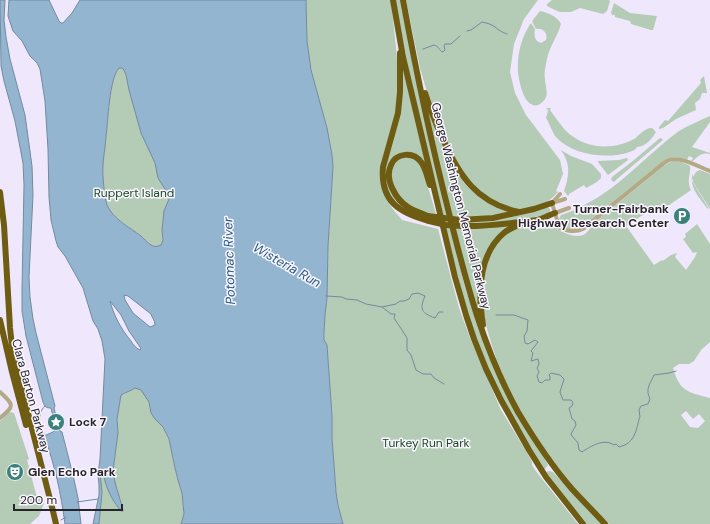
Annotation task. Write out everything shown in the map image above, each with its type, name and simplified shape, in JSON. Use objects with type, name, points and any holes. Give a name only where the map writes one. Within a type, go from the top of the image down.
[{"type":"highway","name":"George Washington Memorial Parkway","points":[[393,0],[401,46],[455,277],[474,339],[500,400],[538,465],[582,524]]},
{"type":"highway","name":"George Washington Memorial Parkway","points":[[404,0],[433,146],[471,301],[485,342],[518,411],[543,451],[572,489],[605,524]]},
{"type":"highway","points":[[401,46],[400,102],[382,174],[384,186],[393,203],[403,212],[410,215],[476,226],[538,220],[555,213]]},
{"type":"highway","points":[[416,65],[436,124],[461,174],[472,187],[487,199],[502,207],[519,212]]},
{"type":"highway","points":[[428,218],[409,208],[393,191],[389,168],[393,161],[400,156],[408,154],[412,155],[421,162],[440,211]]},
{"type":"highway","name":"Clara Barton Parkway","points":[[0,192],[4,225],[12,346],[56,524]]},
{"type":"highway","points":[[461,223],[493,218],[552,203]]},
{"type":"highway","points":[[0,217],[4,225]]},
{"type":"highway","points":[[485,342],[480,296],[480,284],[484,268],[490,250],[496,241],[509,229],[524,222]]},
{"type":"highway","name":"Clara Barton Parkway","points":[[0,320],[12,372],[52,524]]},
{"type":"highway","points":[[12,346],[21,374]]},
{"type":"highway","points":[[26,399],[27,410]]},
{"type":"street","points":[[538,220],[542,220],[574,232],[580,231],[586,228],[667,161],[675,159],[680,160],[710,171]]},
{"type":"street","points":[[552,203],[560,194]]},
{"type":"street","points":[[552,203],[565,199]]},
{"type":"street","points":[[552,203],[558,223],[563,229]]},
{"type":"street","points":[[555,213],[569,208]]},
{"type":"street","points":[[0,392],[10,403],[11,408],[0,418]]},
{"type":"green space","name":"Turkey Run Park","points":[[306,0],[391,0],[399,81],[398,103],[383,157],[386,197],[392,208],[402,220],[438,229],[459,308],[470,338],[501,410],[526,451],[535,470],[578,524],[343,524],[336,492],[327,345],[324,340],[333,166],[327,128],[311,70],[307,41]]},
{"type":"green space","points":[[395,0],[401,0],[457,257],[466,291],[486,348],[548,465],[545,469],[526,442],[496,386],[478,343],[465,304],[410,77]]},
{"type":"green space","points":[[406,0],[538,0],[524,19],[514,44],[510,72],[515,93],[526,115],[560,160],[563,174],[556,191],[558,192],[547,202],[534,207],[519,210],[510,209],[487,197],[464,175],[447,143],[430,102],[420,68]]},
{"type":"green space","points":[[552,0],[610,1],[607,11],[603,14],[580,8],[571,12],[560,12],[547,6],[547,4]]},
{"type":"green space","points":[[614,3],[630,13],[657,16],[653,30],[631,24],[630,21],[615,17],[615,15],[613,16],[611,13]]},
{"type":"green space","points":[[540,11],[552,15],[560,21],[561,24],[547,58],[545,81],[547,95],[544,101],[540,104],[533,105],[526,99],[521,87],[518,72],[518,59],[522,40],[531,23],[535,29],[537,41],[541,43],[546,40],[546,35],[544,32],[541,29],[536,29],[532,21]]},
{"type":"green space","points":[[402,66],[430,180],[417,156],[397,156],[388,177],[406,211],[393,200],[388,191],[384,173],[392,145]]},
{"type":"green space","name":"Ruppert Island","points":[[119,68],[124,70],[126,75],[129,90],[155,163],[158,178],[168,194],[169,200],[162,230],[163,240],[161,245],[158,246],[152,246],[117,219],[107,205],[105,199],[103,167],[108,111],[113,81]]},
{"type":"green space","points":[[704,76],[707,93],[702,93],[700,99],[695,103],[696,110],[659,129],[665,120],[668,121],[701,83],[700,80]]},
{"type":"green space","points":[[425,102],[450,160],[464,183],[470,189],[509,212],[474,218],[451,217]]},
{"type":"green space","points":[[551,108],[550,110],[565,130],[581,141],[589,144],[598,146],[617,145],[634,139],[647,129],[652,128],[656,132],[646,144],[627,153],[609,156],[580,152],[563,143],[556,137],[546,118],[548,111],[545,109]]},
{"type":"green space","points":[[710,116],[710,122],[692,147],[710,154],[702,154],[693,161],[689,160],[692,160],[693,158],[689,156],[687,160],[676,157],[671,158],[580,229],[567,229],[562,226],[559,220],[561,215],[575,210],[576,212],[579,211],[578,208],[592,201],[618,183],[679,131]]},
{"type":"green space","points":[[660,138],[663,140],[614,182],[611,180],[612,177]]},
{"type":"green space","points":[[561,150],[571,156],[592,164],[601,174],[601,178],[586,188],[584,185],[568,196],[564,191],[568,178],[568,164]]},
{"type":"green space","points":[[413,157],[420,162],[436,214],[421,211],[410,206],[398,195],[396,191],[392,176],[394,163],[400,158]]},
{"type":"green space","points":[[627,158],[628,160],[608,175],[598,162],[598,161]]},
{"type":"green space","points":[[673,161],[678,161],[690,166],[689,180],[691,190],[662,210],[658,205],[626,226],[654,265],[677,253],[675,257],[686,270],[697,252],[693,253],[683,239],[686,237],[685,234],[697,224],[710,244],[710,342],[701,350],[694,361],[689,364],[679,364],[673,368],[679,382],[686,390],[710,398],[710,524],[609,524],[571,483],[553,460],[520,411],[507,385],[496,359],[484,318],[482,298],[484,272],[493,249],[499,240],[508,232],[528,223],[537,222],[574,236],[585,234],[598,219],[658,170]],"holes":[[[686,411],[693,419],[699,414],[705,421],[698,428],[690,427],[681,415]]]},
{"type":"green space","points":[[700,170],[710,174],[710,209],[693,182],[693,178],[692,181],[693,173],[693,177],[696,172]]},
{"type":"green space","points":[[692,181],[709,209],[693,188]]},
{"type":"green space","points":[[547,207],[550,209],[550,213],[519,221],[462,224],[462,222],[494,221]]},
{"type":"green space","points":[[513,225],[487,254],[478,312],[453,227]]},
{"type":"green space","points":[[135,388],[141,389],[149,402],[151,413],[163,427],[169,439],[182,493],[184,514],[181,524],[99,524],[100,473],[102,471],[110,494],[121,511],[113,474],[118,433],[117,419],[121,395]]},
{"type":"green space","name":"Glen Echo Park","points":[[10,412],[14,413],[29,459],[27,460],[36,494],[44,503],[39,516],[30,524],[0,524],[0,421]]},
{"type":"green space","points":[[546,472],[553,472],[602,524],[586,524]]},
{"type":"water","points":[[0,0],[5,0],[4,20],[6,37],[10,59],[25,115],[32,166],[33,195],[29,277],[33,319],[55,406],[54,408],[59,428],[62,432],[73,475],[78,498],[81,524],[65,524],[57,480],[44,436],[56,429],[51,408],[46,407],[43,402],[26,336],[22,311],[23,163],[15,121],[1,66]]},
{"type":"water","name":"Potomac River","points":[[9,0],[49,0],[59,21],[63,23],[72,13],[80,0],[306,0],[307,41],[311,70],[327,128],[333,166],[324,340],[327,345],[336,492],[343,524],[181,524],[184,514],[182,493],[169,439],[163,427],[151,413],[149,402],[141,390],[135,388],[121,395],[117,419],[118,433],[113,474],[123,511],[121,511],[112,497],[102,472],[100,473],[102,492],[99,524],[93,524],[99,495],[98,475],[105,359],[102,341],[98,329],[93,321],[83,288],[65,256],[58,247],[56,241],[51,220],[45,101],[40,69],[37,63],[30,56],[22,41],[13,31],[8,16]],"holes":[[[119,68],[122,68],[126,75],[141,133],[155,163],[158,178],[168,194],[169,199],[164,211],[162,230],[163,240],[161,245],[158,246],[152,246],[117,219],[110,210],[105,199],[103,167],[108,111],[113,81]],[[124,295],[128,296],[151,314],[155,325],[150,327],[133,313],[125,300]],[[110,301],[121,315],[129,331],[140,347],[140,350],[124,332]]]},
{"type":"waterway","points":[[467,31],[471,30],[482,22],[492,25],[507,34]]},
{"type":"waterway","points":[[423,49],[434,45],[443,52],[445,50],[445,44],[451,44],[460,36]]},
{"type":"waterway","name":"Wisteria Run","points":[[326,296],[342,297],[382,307],[404,301],[409,299],[412,294],[418,293],[425,296],[422,305],[425,313],[435,318],[439,312],[443,312]]},
{"type":"waterway","points":[[382,307],[391,314],[395,314],[394,318],[407,338],[407,350],[411,355],[416,370],[423,374],[431,374],[434,378],[444,384]]},
{"type":"waterway","name":"Wisteria Run","points":[[496,315],[514,315],[528,320],[527,331],[524,336],[525,343],[528,344],[535,340],[538,342],[531,351],[533,353],[531,361],[538,359],[539,364],[537,368],[539,372],[537,376],[539,382],[542,383],[545,380],[550,380],[549,375],[551,373],[560,375],[564,379],[560,392],[563,400],[571,400],[573,403],[569,408],[572,419],[575,421],[576,425],[571,434],[578,443],[579,450],[582,452],[593,445],[606,442],[614,445],[616,444],[619,447],[628,443],[636,430],[640,417],[639,410],[641,406],[648,404],[650,399],[648,389],[654,375],[676,371]]},
{"type":"waterway","points":[[45,406],[40,413],[40,424],[45,435]]},
{"type":"waterway","points":[[77,502],[98,499]]},
{"type":"waterway","points":[[61,520],[66,517]]},
{"type":"place","name":"Turner-Fairbank Highway Research Center","points":[[682,216]]},
{"type":"place","name":"Lock 7","points":[[56,422]]},
{"type":"place","name":"Glen Echo Park","points":[[15,472]]}]
